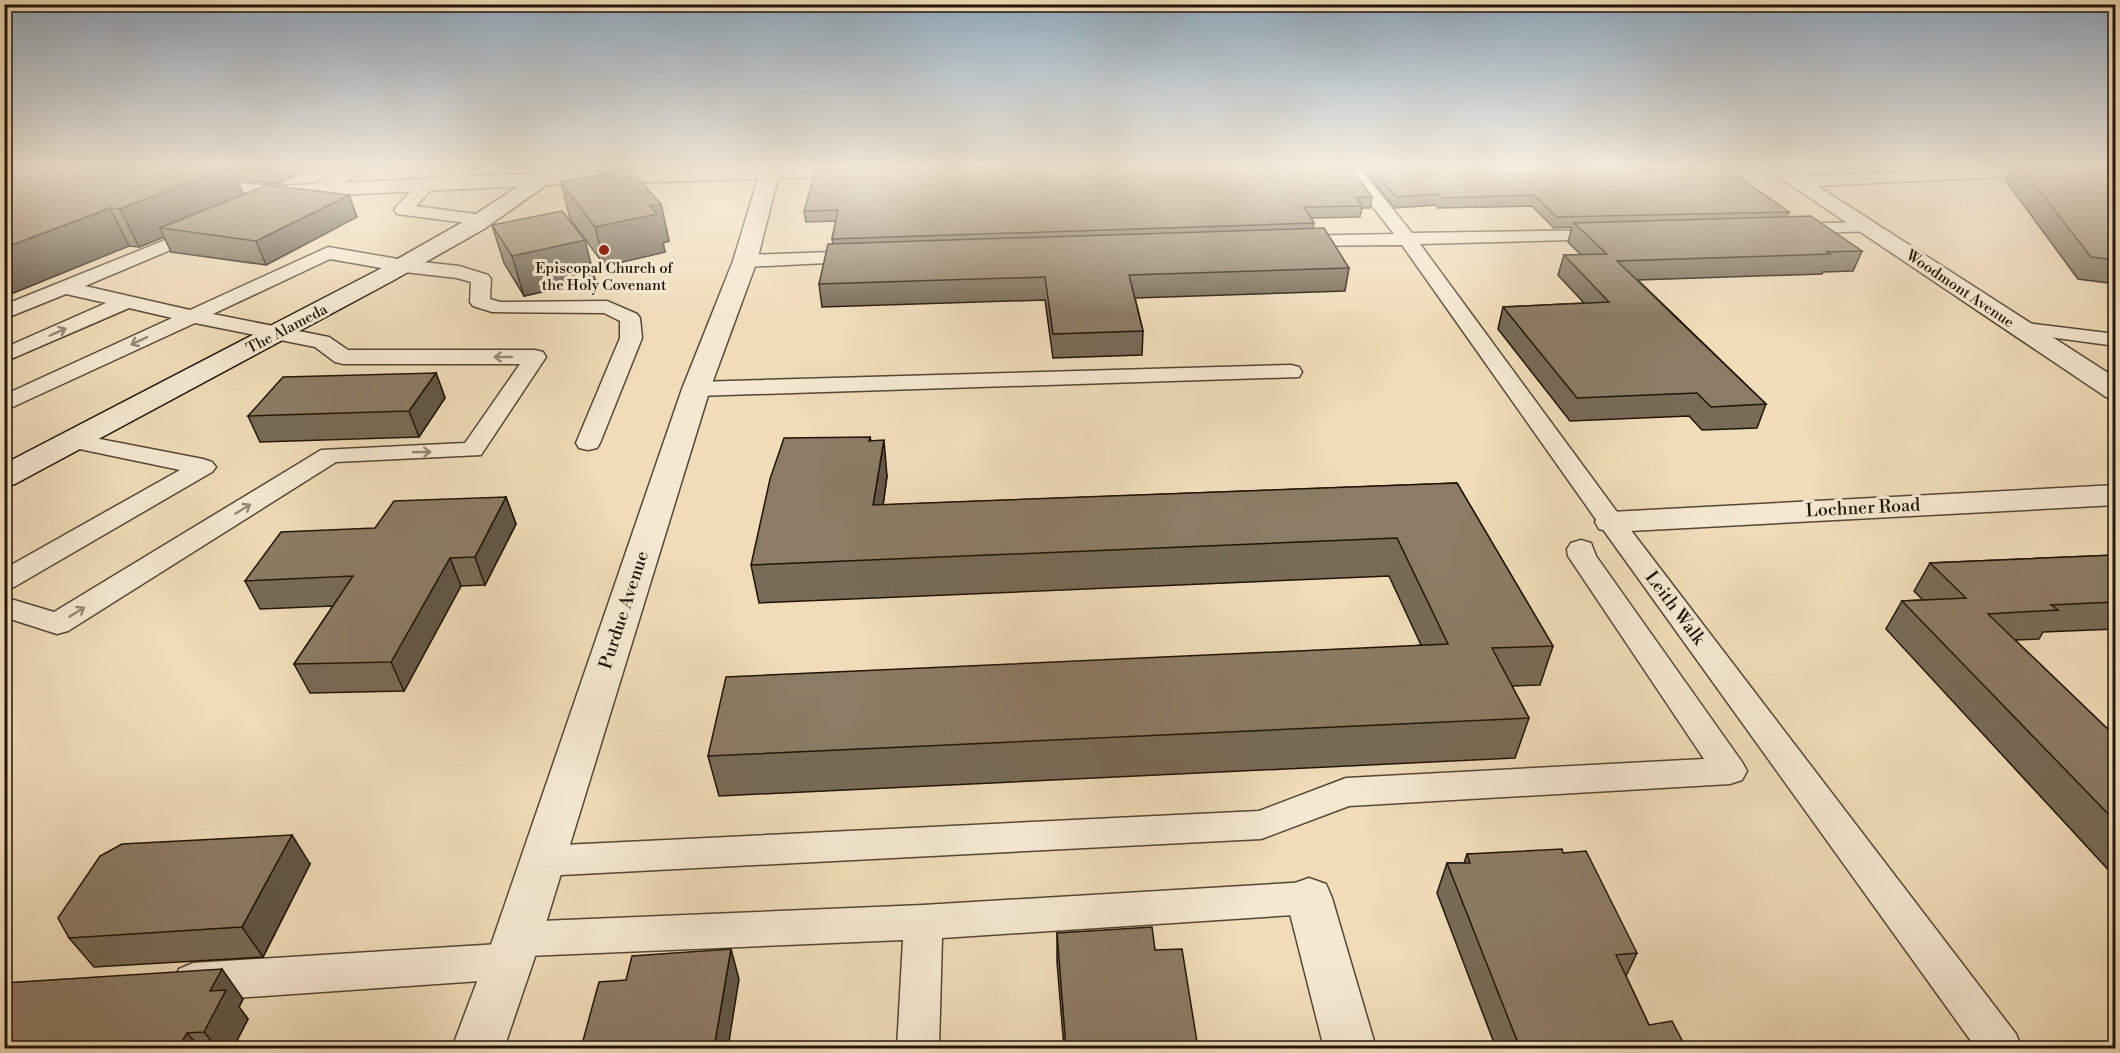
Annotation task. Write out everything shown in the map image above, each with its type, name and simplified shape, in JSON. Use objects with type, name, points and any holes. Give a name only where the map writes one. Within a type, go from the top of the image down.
[{"type":"street","name":"The Alameda","points":[[4,477],[404,266],[488,216]]},
{"type":"street","name":"Purdue Avenue","points":[[478,1048],[513,950],[696,389],[745,261],[758,216]]},
{"type":"street","name":"Woodmont Avenue","points":[[1849,216],[2115,391]]},
{"type":"street","name":"Lochner Road","points":[[1611,522],[2115,495]]},
{"type":"street","points":[[1309,898],[1350,1048]]},
{"type":"lane","points":[[452,216],[482,220]]},
{"type":"lane","name":"Leith Walk","points":[[1389,216],[1611,522],[2001,1048]]},
{"type":"lane","points":[[4,314],[217,224]]},
{"type":"lane","points":[[1779,229],[1866,227]]},
{"type":"lane","points":[[1282,243],[1630,233]]},
{"type":"lane","points":[[4,404],[328,253],[404,266],[459,272],[481,279],[480,302],[499,308],[607,307],[630,318],[631,338],[588,443]]},
{"type":"lane","points":[[745,261],[874,256]]},
{"type":"lane","points":[[4,606],[57,624],[330,455],[472,450],[535,357],[343,357],[321,342],[65,288]]},
{"type":"lane","points":[[4,356],[126,302]]},
{"type":"lane","points":[[2018,327],[2115,340]]},
{"type":"lane","points":[[696,389],[1291,372]]},
{"type":"lane","points":[[4,581],[203,467],[74,441]]},
{"type":"lane","points":[[542,861],[1261,825],[1346,792],[1730,771],[1582,556],[1581,549]]},
{"type":"lane","points":[[162,984],[513,950],[1309,898]]},
{"type":"lane","points":[[918,1048],[923,922]]},
{"type":"building","points":[[4,216],[88,216],[4,248]]},
{"type":"building","points":[[190,216],[306,216],[256,241],[160,228]]},
{"type":"building","points":[[536,216],[566,216],[585,240],[512,256],[492,225]]},
{"type":"building","points":[[587,216],[647,216],[595,227]]},
{"type":"building","points":[[837,216],[1310,216],[1314,223],[832,239]]},
{"type":"building","points":[[1811,216],[1862,251],[1617,261],[1766,404],[1711,407],[1697,393],[1577,398],[1503,307],[1609,302],[1564,255],[1607,254],[1574,223]]},
{"type":"building","points":[[2059,216],[2115,216],[2115,260],[2091,257]]},
{"type":"building","points":[[1324,228],[1349,268],[1129,275],[1143,331],[1053,334],[1045,277],[819,284],[828,244]]},
{"type":"building","points":[[436,373],[409,411],[248,416],[283,377]]},
{"type":"building","points":[[870,437],[869,441],[884,440],[873,505],[1457,483],[1553,646],[1492,648],[1529,718],[708,756],[726,677],[1448,644],[1397,538],[751,565],[770,479],[784,438]]},
{"type":"building","points":[[506,497],[475,557],[450,558],[391,662],[294,664],[353,576],[245,581],[281,532],[375,528],[394,501]]},
{"type":"building","points":[[2115,555],[2115,602],[2051,605],[2058,610],[1988,614],[2115,736],[2115,821],[1902,601],[1966,598],[1930,563]]},
{"type":"building","points":[[292,835],[242,927],[69,938],[58,918],[100,856],[122,844]]},
{"type":"building","points":[[1562,849],[1563,853],[1586,851],[1637,953],[1616,955],[1649,1025],[1672,1021],[1686,1048],[1520,1048],[1447,863],[1470,863],[1467,854]]},
{"type":"building","points":[[1152,927],[1155,950],[1182,949],[1198,1048],[1066,1048],[1057,933]]},
{"type":"building","points":[[731,949],[714,1048],[581,1048],[599,982],[626,980],[632,956]]},
{"type":"building","points":[[222,969],[210,991],[226,990],[204,1032],[187,1033],[178,1048],[4,1048],[4,983]]},
{"type":"place","name":"Episcopal Church of the Holy Covenant","points":[[604,250]]}]
